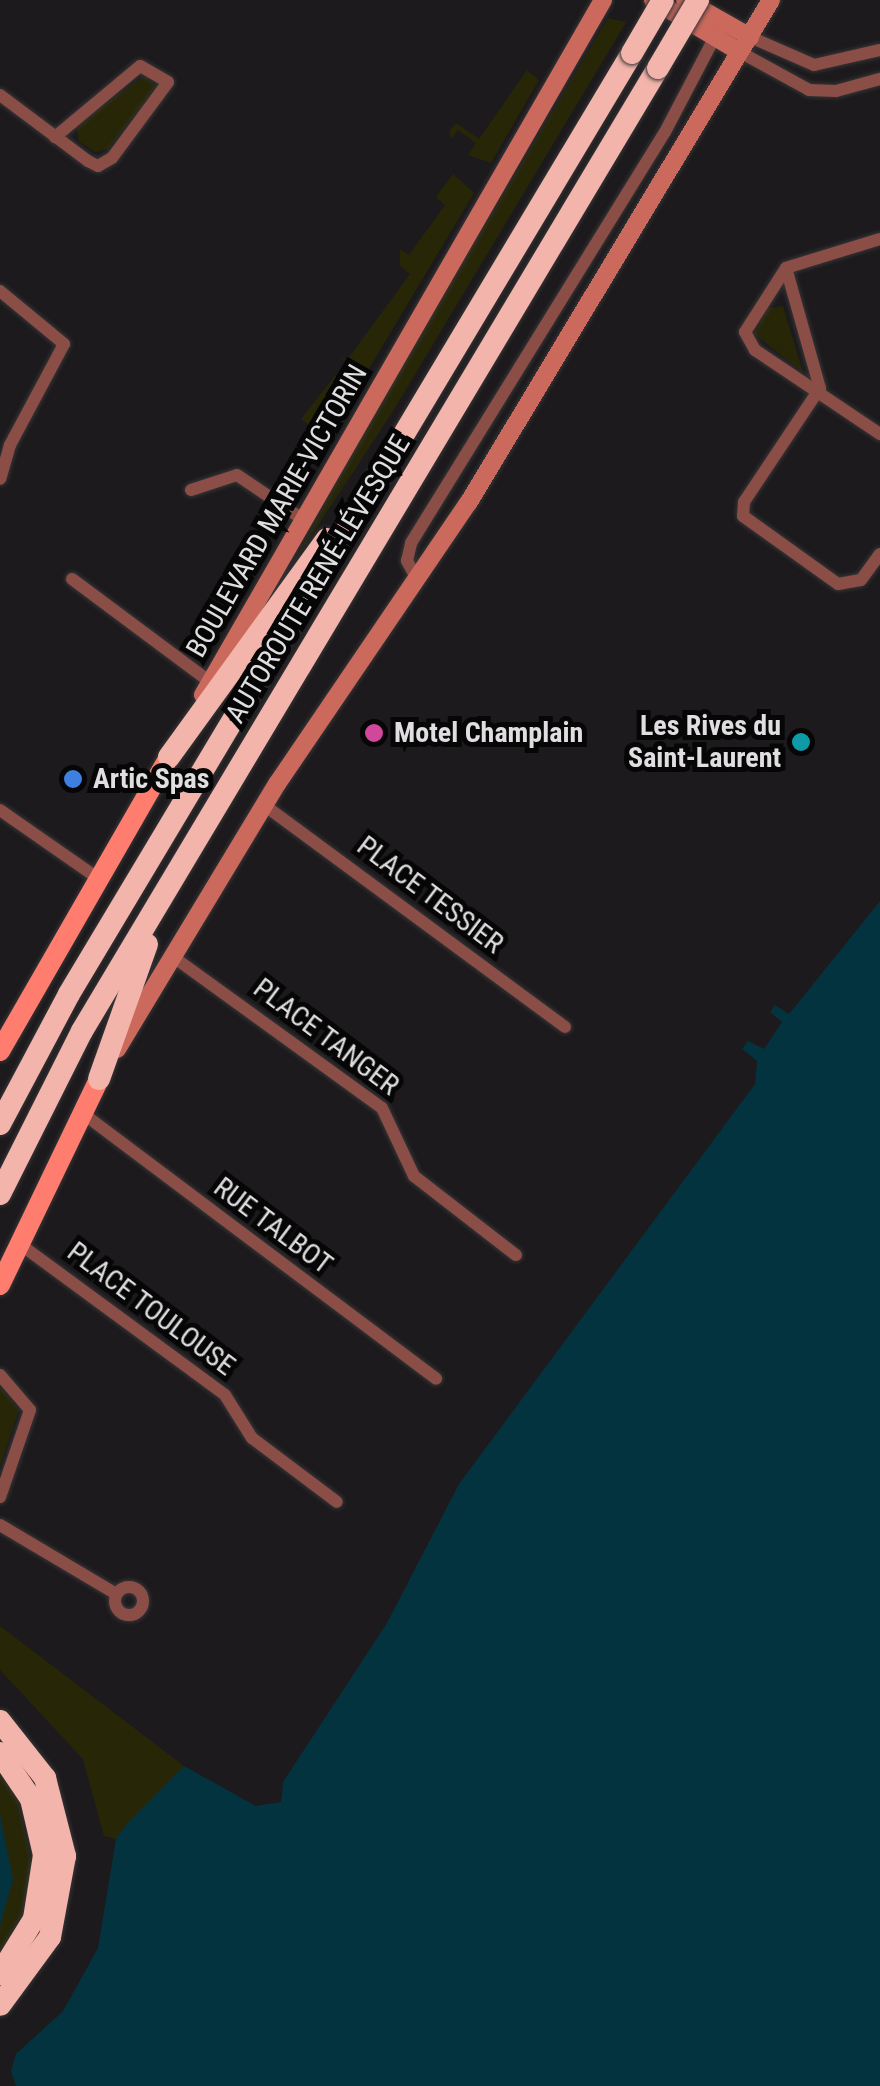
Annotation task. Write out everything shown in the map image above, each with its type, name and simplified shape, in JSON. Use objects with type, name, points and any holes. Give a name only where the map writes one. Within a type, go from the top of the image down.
[{"type":"highway","name":"AUTOROUTE RENÉ-LÉVESQUE","points":[[0,1124],[64,1004],[664,0]]},
{"type":"highway","name":"AUTOROUTE RENÉ-LÉVESQUE","points":[[0,1194],[69,1054],[698,0]]},
{"type":"highway","points":[[169,757],[398,444]]},
{"type":"highway","points":[[99,1079],[165,894]]},
{"type":"highway","points":[[0,1721],[45,1778],[66,1856],[50,1937],[0,2005]]},
{"type":"highway","points":[[0,1752],[32,1800],[44,1854],[34,1919],[0,1974]]},
{"type":"main road","name":"BOULEVARD MARIE-VICTORIN","points":[[0,1051],[603,0]]},
{"type":"main road","points":[[653,0],[745,45]]},
{"type":"main road","points":[[685,0],[719,30]]},
{"type":"main road","points":[[0,1286],[16,1242],[81,1112],[172,956],[264,805],[417,579],[771,0]]},
{"type":"street","points":[[417,579],[407,561],[411,543],[674,117],[719,30]]},
{"type":"street","points":[[745,45],[814,65],[880,50]]},
{"type":"street","points":[[745,45],[810,90],[836,91],[880,79]]},
{"type":"street","points":[[0,95],[56,137],[103,165],[168,82],[140,66],[56,137]]},
{"type":"street","points":[[880,239],[786,268],[750,318],[746,338],[880,434]]},
{"type":"street","points":[[786,268],[818,392],[742,512],[750,525],[832,582],[856,583],[880,554]]},
{"type":"street","points":[[0,291],[64,344],[10,445],[0,479]]},
{"type":"street","points":[[191,490],[237,476],[304,520]]},
{"type":"street","points":[[72,578],[210,682]]},
{"type":"street","name":"PLACE TESSIER","points":[[264,805],[565,1027]]},
{"type":"street","points":[[0,810],[99,879]]},
{"type":"street","name":"PLACE TANGER","points":[[172,956],[382,1108],[414,1176],[516,1254]]},
{"type":"street","name":"RUE TALBOT","points":[[81,1112],[436,1379]]},
{"type":"street","name":"PLACE TOULOUSE","points":[[16,1242],[225,1394],[252,1438],[337,1502]]},
{"type":"street","points":[[0,1375],[30,1410],[0,1498]]},
{"type":"street","points":[[0,1525],[116,1594]]},
{"type":"shaded area","points":[[608,18],[626,22],[393,411],[293,564],[365,428]]},
{"type":"shaded area","points":[[527,70],[539,80],[491,163],[468,155],[476,143],[458,130],[451,139],[449,131],[456,123],[479,139]]},
{"type":"shaded area","points":[[145,75],[156,87],[108,149],[95,152],[79,141],[76,126]]},
{"type":"shaded area","points":[[453,174],[474,193],[365,375],[337,355],[347,360],[410,274],[400,266],[400,249],[409,255],[445,205],[436,197]]},
{"type":"shaded area","points":[[783,306],[803,372],[754,334],[768,308]]},
{"type":"shaded area","points":[[337,373],[359,393],[330,441],[301,419]]},
{"type":"shaded area","points":[[0,1386],[19,1410],[0,1466]]},
{"type":"shaded area","points":[[0,1626],[184,1766],[116,1839],[104,1836],[83,1759],[0,1670]]},
{"type":"shaded area","points":[[0,1772],[18,1799],[33,1870],[23,1925],[0,1960]]},
{"type":"water","points":[[880,901],[880,2086],[16,2086],[11,2071],[16,2054],[63,2011],[98,1948],[116,1839],[125,1826],[184,1766],[256,1806],[281,1802],[283,1782],[387,1623],[459,1484],[755,1084],[757,1061],[742,1049],[748,1041],[764,1049],[782,1022],[770,1012],[775,1005],[789,1014]]},
{"type":"water","points":[[0,1815],[13,1879],[0,1926]]},
{"type":"place","name":"Motel Champlain","points":[[374,733]]},
{"type":"place","name":"Les Rives du Saint-Laurent","points":[[801,742]]},
{"type":"place","name":"Artic Spas","points":[[73,779]]}]
